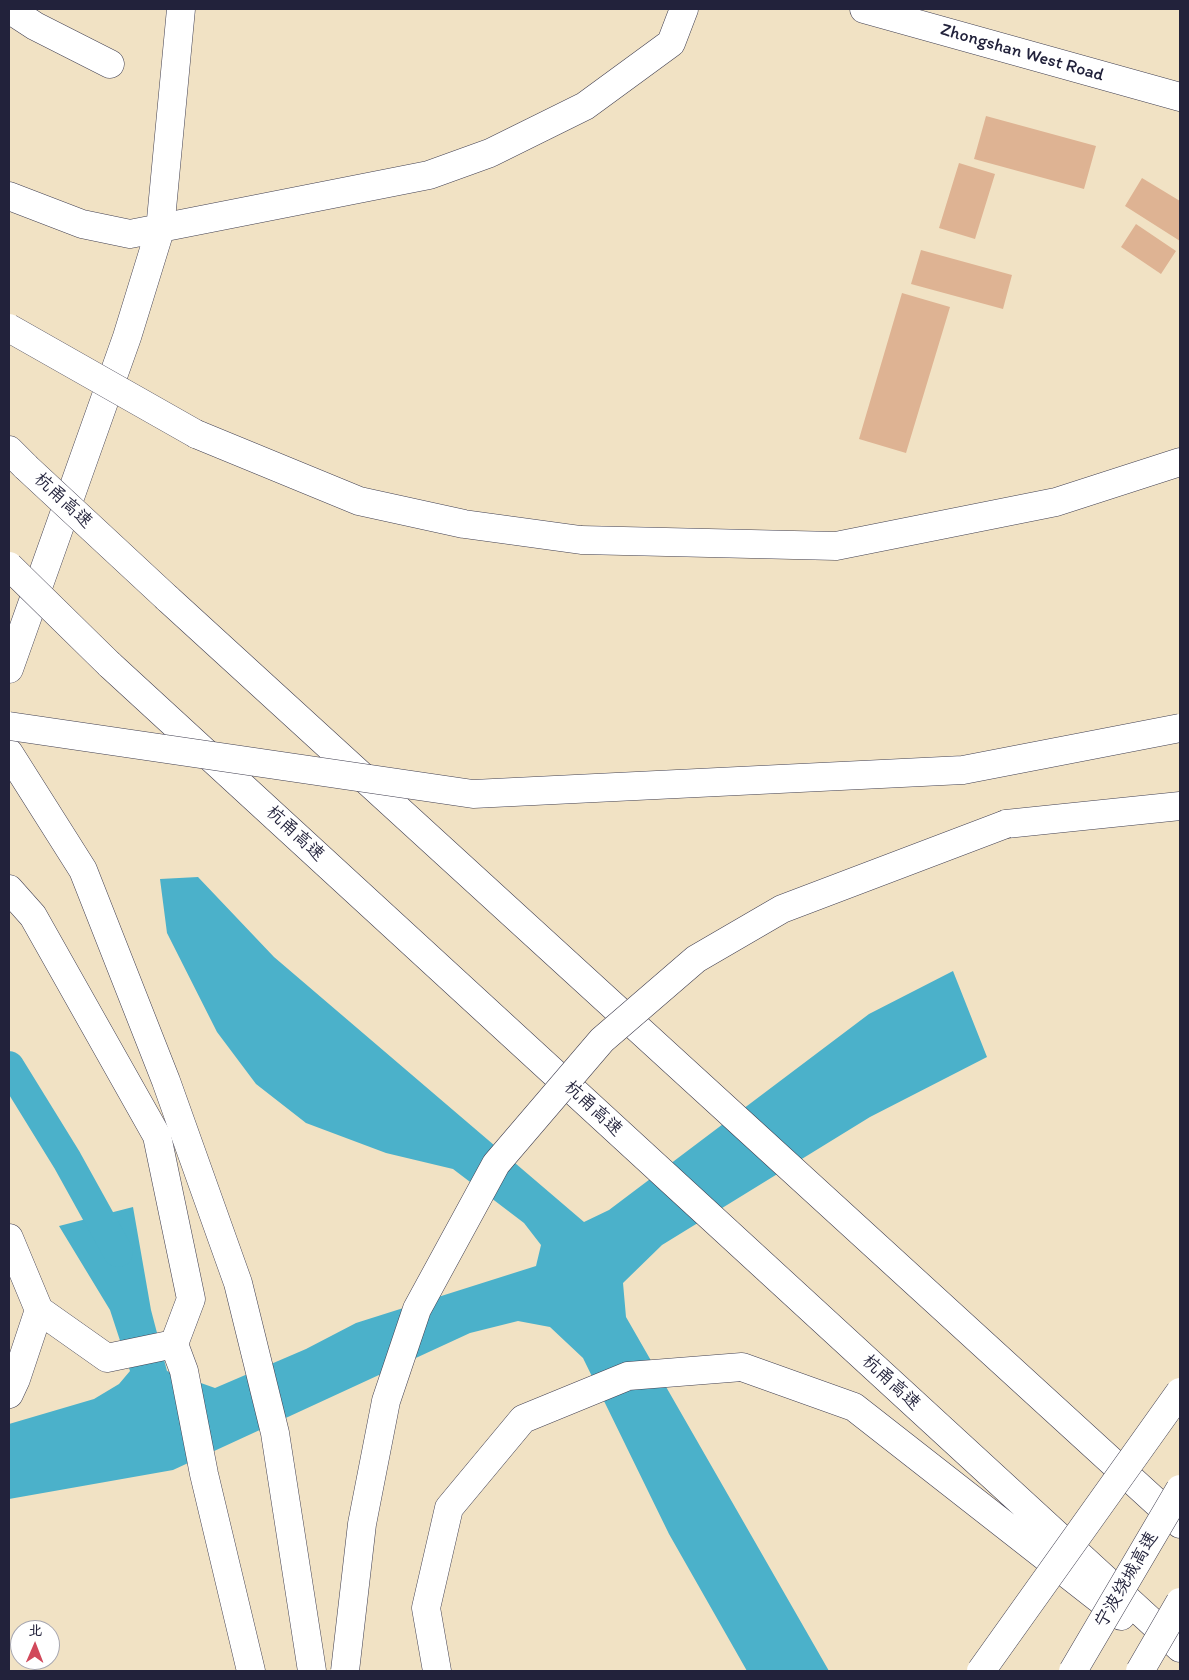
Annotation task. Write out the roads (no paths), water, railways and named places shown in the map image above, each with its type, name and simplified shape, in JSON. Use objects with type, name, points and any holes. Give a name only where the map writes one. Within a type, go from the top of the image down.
[{"type":"main road","points":[[9,9],[35,26],[110,64]]},
{"type":"main road","points":[[9,669],[128,337],[160,230],[181,9]]},
{"type":"main road","points":[[9,196],[82,224],[130,234],[160,230],[429,175],[490,153],[585,106],[670,43],[684,9]]},
{"type":"main road","name":"Zhongshan West Road","points":[[864,9],[1180,98]]},
{"type":"main road","points":[[9,328],[196,434],[359,501],[464,524],[581,540],[836,546],[1056,502],[1180,462]]},
{"type":"main road","name":"杭甬高速","points":[[17,458],[167,598],[1180,1524]]},
{"type":"main road","name":"杭甬高速","points":[[9,566],[109,664],[1180,1648]]},
{"type":"main road","points":[[9,726],[473,794],[963,770],[1180,728]]},
{"type":"main road","points":[[9,753],[83,870],[166,1081],[238,1283],[276,1434],[312,1671]]},
{"type":"main road","points":[[344,1671],[362,1524],[386,1401],[417,1309],[496,1164],[602,1040],[696,959],[782,909],[1006,824],[1180,806]]},
{"type":"main road","points":[[9,889],[33,916],[157,1136],[191,1299],[174,1344],[184,1371],[204,1474],[251,1671]]},
{"type":"main road","points":[[9,1238],[39,1310],[107,1358],[174,1344]]},
{"type":"main road","points":[[9,1394],[16,1379],[39,1310]]},
{"type":"main road","points":[[437,1671],[426,1608],[449,1508],[523,1419],[628,1376],[742,1367],[854,1407],[1180,1662]]},
{"type":"main road","points":[[981,1671],[1180,1392]]},
{"type":"main road","name":"宁波绕城高速","points":[[1074,1671],[1180,1489]]},
{"type":"main road","points":[[1140,1671],[1180,1602]]},
{"type":"water","points":[[198,877],[274,957],[584,1222],[609,1210],[869,1014],[953,971],[987,1057],[870,1117],[662,1245],[623,1283],[626,1317],[829,1671],[747,1671],[669,1534],[583,1358],[550,1327],[518,1321],[470,1333],[173,1470],[9,1499],[9,1424],[94,1399],[119,1384],[130,1371],[110,1310],[59,1226],[133,1207],[151,1310],[167,1371],[215,1388],[306,1349],[356,1323],[536,1266],[541,1245],[524,1223],[453,1169],[386,1153],[306,1123],[256,1084],[217,1032],[167,933],[160,879]]},
{"type":"waterway","points":[[9,1066],[67,1160],[118,1252]]}]
